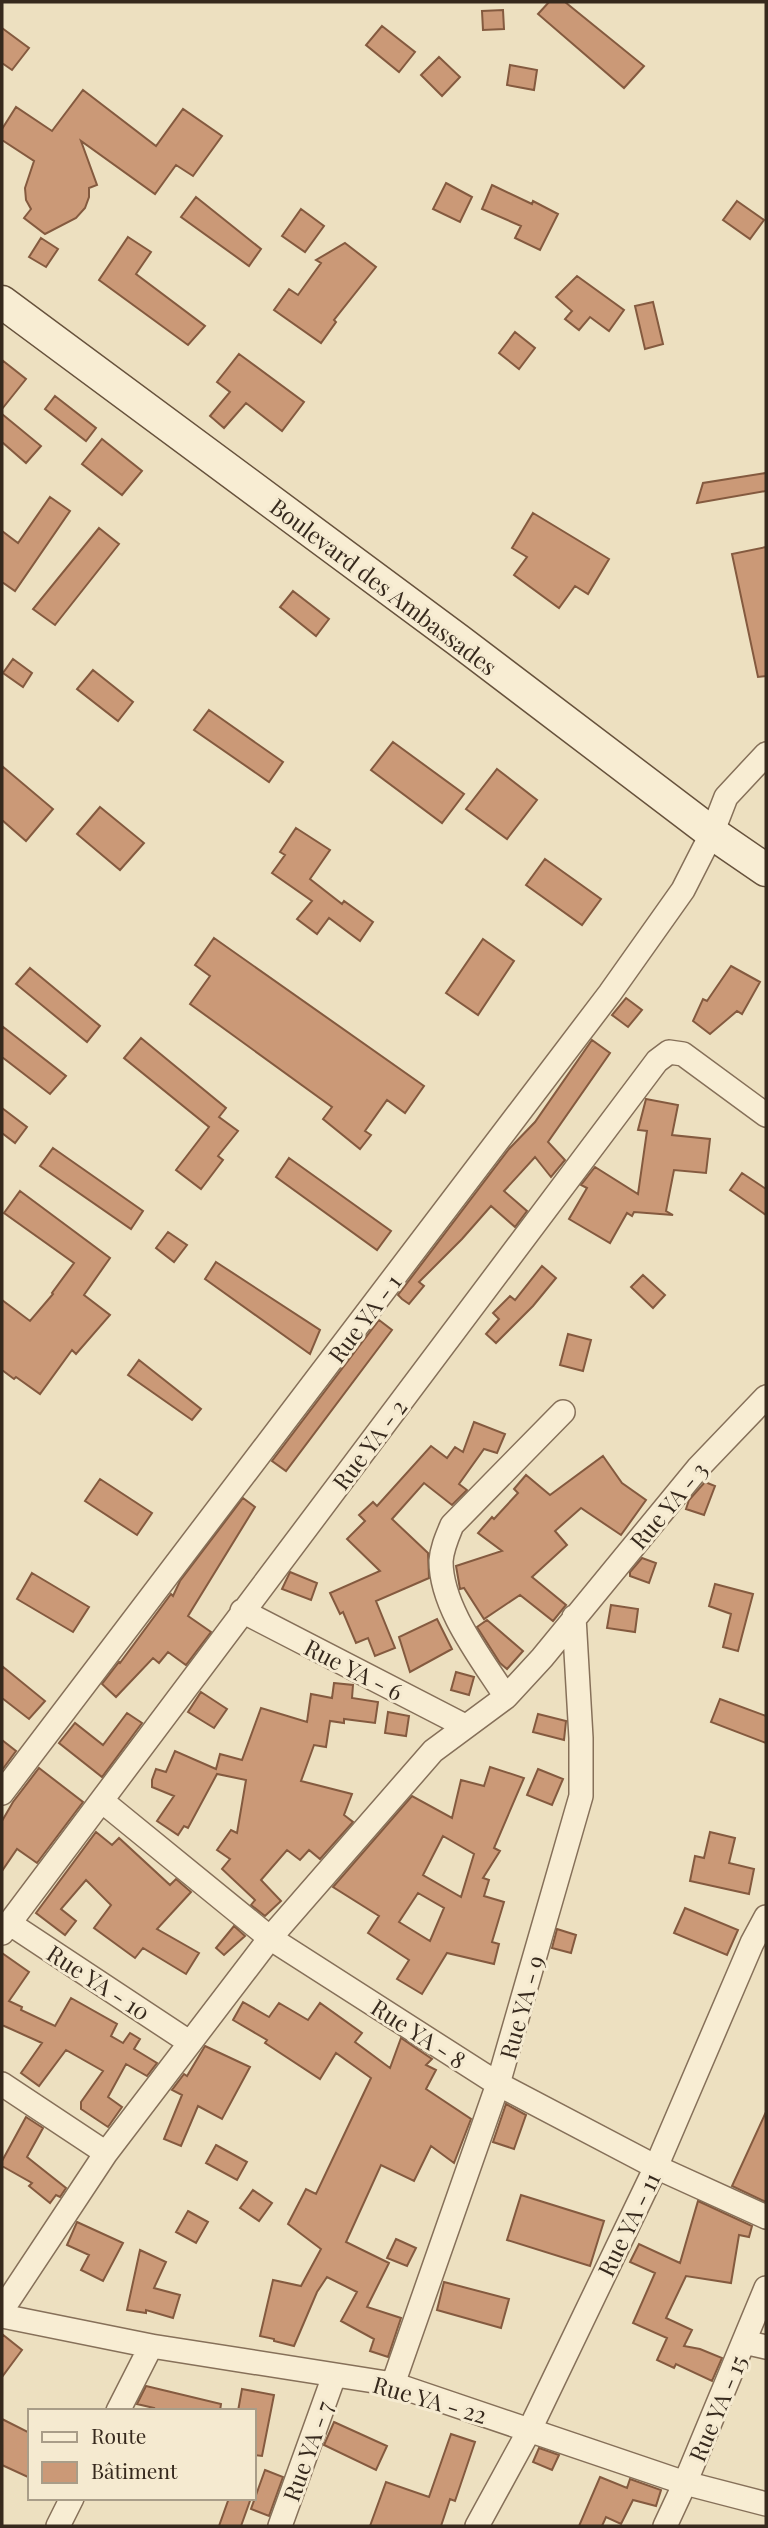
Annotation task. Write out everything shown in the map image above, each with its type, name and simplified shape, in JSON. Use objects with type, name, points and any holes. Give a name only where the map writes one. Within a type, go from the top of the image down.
[{"type":"main road","name":"Boulevard des Ambassades","points":[[2,302],[458,640],[712,833],[766,870]]},
{"type":"street","name":"Rue YA - 1","points":[[2,1793],[610,993],[683,890],[712,833],[726,797],[766,754]]},
{"type":"street","name":"Rue YA - 2","points":[[5,1928],[663,1055],[669,1052],[682,1054],[766,1115]]},
{"type":"street","name":"Rue YA - 3","points":[[2,2310],[106,2154],[271,1938],[433,1751],[506,1697],[542,1658],[698,1468],[766,1397]]},
{"type":"street","points":[[506,1697],[461,1624],[445,1591],[441,1561],[444,1543],[452,1525],[563,1412]]},
{"type":"street","name":"Rue YA - 6","points":[[242,1611],[465,1726]]},
{"type":"street","name":"Rue YA - 9","points":[[393,2384],[498,2084],[581,1796],[581,1738],[574,1617]]},
{"type":"street","name":"Rue YA - 8","points":[[102,1801],[271,1938],[498,2084],[656,2167],[766,2217]]},
{"type":"street","name":"Rue YA - 11","points":[[477,2526],[530,2429],[656,2167],[752,1943],[766,1917]]},
{"type":"street","name":"Rue YA - 10","points":[[5,1928],[189,2042]]},
{"type":"street","points":[[2,2084],[106,2154]]},
{"type":"street","name":"Rue YA - 15","points":[[665,2526],[755,2344],[766,2288]]},
{"type":"street","name":"Rue YA - 22","points":[[2,2316],[151,2346],[393,2384],[685,2483],[766,2504]]},
{"type":"street","points":[[119,2409],[151,2346]]},
{"type":"street","name":"Rue YA - 7","points":[[280,2526],[334,2376]]},
{"type":"street","points":[[58,2526],[71,2500]]},
{"type":"building","points":[[549,2],[565,2],[644,66],[624,88],[538,14]]},
{"type":"building","points":[[503,10],[504,29],[483,30],[482,11]]},
{"type":"building","points":[[382,26],[415,52],[399,72],[366,45]]},
{"type":"building","points":[[2,28],[29,48],[12,70],[2,63]]},
{"type":"building","points":[[439,57],[460,77],[442,96],[421,75]]},
{"type":"building","points":[[510,65],[537,70],[534,90],[507,85]]},
{"type":"building","points":[[83,90],[156,146],[183,109],[222,136],[193,176],[176,165],[155,194],[81,141],[97,185],[89,188],[85,208],[76,218],[45,234],[24,218],[31,209],[26,200],[25,188],[34,161],[2,140],[2,129],[16,107],[52,131]]},
{"type":"building","points":[[446,183],[472,197],[460,222],[433,209]]},
{"type":"building","points":[[492,185],[558,214],[540,250],[515,238],[521,226],[482,209]]},
{"type":"building","points":[[196,197],[261,249],[249,266],[181,217]]},
{"type":"building","points":[[737,201],[764,220],[750,239],[723,220]]},
{"type":"building","points":[[301,209],[324,226],[305,252],[282,236]]},
{"type":"building","points":[[128,237],[151,252],[136,274],[205,326],[188,345],[99,280]]},
{"type":"building","points":[[41,238],[58,249],[46,267],[29,257]]},
{"type":"building","points":[[345,243],[376,267],[334,320],[336,322],[321,343],[274,310],[289,289],[298,295],[321,263],[316,260]]},
{"type":"building","points":[[577,276],[624,310],[609,331],[590,317],[579,330],[565,319],[572,311],[556,297]]},
{"type":"building","points":[[653,302],[663,344],[645,349],[635,306]]},
{"type":"building","points":[[515,332],[535,348],[519,369],[499,353]]},
{"type":"building","points":[[239,354],[304,402],[282,431],[246,403],[224,428],[210,416],[230,392],[217,382]]},
{"type":"building","points":[[2,360],[26,379],[2,409]]},
{"type":"building","points":[[55,396],[96,428],[86,441],[45,409]]},
{"type":"building","points":[[2,414],[41,446],[26,463],[2,442]]},
{"type":"building","points":[[102,439],[142,471],[122,495],[82,464]]},
{"type":"building","points":[[766,473],[766,491],[697,503],[703,483]]},
{"type":"building","points":[[50,497],[70,511],[15,591],[2,582],[2,531],[18,543]]},
{"type":"building","points":[[533,513],[609,559],[588,594],[575,586],[559,608],[514,575],[527,557],[512,548]]},
{"type":"building","points":[[99,528],[119,544],[55,625],[33,609]]},
{"type":"building","points":[[766,547],[766,676],[758,677],[732,554]]},
{"type":"building","points":[[293,591],[329,619],[316,636],[280,607]]},
{"type":"building","points":[[13,659],[32,673],[23,687],[3,673]]},
{"type":"building","points":[[93,670],[133,702],[118,721],[77,689]]},
{"type":"building","points":[[209,710],[283,762],[269,782],[194,730]]},
{"type":"building","points":[[393,742],[464,794],[442,823],[371,770]]},
{"type":"building","points":[[2,766],[53,809],[26,841],[2,820]]},
{"type":"building","points":[[497,769],[537,800],[507,839],[466,809]]},
{"type":"building","points":[[100,807],[144,843],[120,870],[77,834]]},
{"type":"building","points":[[296,828],[330,850],[310,879],[342,904],[344,901],[373,922],[360,941],[329,918],[317,934],[297,919],[312,901],[272,873],[285,855],[280,852]]},
{"type":"building","points":[[545,859],[601,899],[582,925],[526,885]]},
{"type":"building","points":[[214,938],[424,1086],[405,1113],[387,1100],[365,1131],[371,1135],[360,1149],[323,1119],[332,1107],[190,1004],[210,976],[195,965]]},
{"type":"building","points":[[483,939],[514,961],[478,1015],[446,993]]},
{"type":"building","points":[[731,966],[760,982],[742,1014],[737,1011],[710,1034],[693,1021],[703,999],[707,1001]]},
{"type":"building","points":[[30,968],[100,1026],[87,1042],[16,984]]},
{"type":"building","points":[[626,998],[642,1010],[628,1027],[612,1015]]},
{"type":"building","points":[[2,1026],[66,1076],[50,1094],[2,1057]]},
{"type":"building","points":[[141,1038],[226,1108],[219,1117],[238,1131],[218,1156],[223,1160],[201,1189],[176,1170],[209,1127],[124,1058]]},
{"type":"building","points":[[592,1040],[610,1053],[548,1142],[565,1160],[551,1177],[535,1157],[504,1191],[527,1211],[515,1227],[491,1206],[419,1282],[424,1286],[409,1304],[398,1295],[509,1149],[535,1122]]},
{"type":"building","points":[[646,1099],[678,1105],[672,1135],[710,1139],[706,1173],[674,1170],[666,1211],[673,1215],[634,1212],[632,1216],[627,1213],[610,1243],[569,1219],[587,1188],[581,1185],[595,1167],[638,1194],[647,1131],[638,1130]]},
{"type":"building","points":[[2,1108],[27,1127],[15,1143],[2,1133]]},
{"type":"building","points":[[53,1148],[143,1211],[131,1229],[40,1166]]},
{"type":"building","points":[[289,1158],[391,1231],[377,1250],[276,1177]]},
{"type":"building","points":[[742,1173],[766,1189],[766,1215],[730,1190]]},
{"type":"building","points":[[20,1191],[110,1258],[84,1295],[110,1315],[76,1354],[72,1350],[40,1394],[2,1370],[2,1300],[30,1321],[74,1263],[4,1213]]},
{"type":"building","points":[[168,1232],[187,1245],[174,1262],[156,1248]]},
{"type":"building","points":[[216,1262],[320,1330],[310,1354],[205,1279]]},
{"type":"building","points":[[542,1266],[556,1278],[496,1343],[486,1334],[499,1319],[493,1313],[510,1296],[515,1300]]},
{"type":"building","points":[[643,1275],[665,1295],[653,1308],[631,1287]]},
{"type":"building","points":[[379,1320],[392,1330],[286,1471],[272,1461]]},
{"type":"building","points":[[568,1334],[591,1340],[583,1371],[560,1365]]},
{"type":"building","points":[[139,1360],[201,1409],[192,1420],[128,1375]]},
{"type":"building","points":[[474,1422],[505,1434],[497,1453],[484,1449],[459,1484],[467,1490],[452,1505],[424,1483],[392,1519],[428,1553],[429,1578],[376,1601],[395,1648],[375,1656],[368,1638],[356,1643],[343,1612],[340,1614],[330,1593],[380,1571],[347,1539],[365,1521],[359,1515],[373,1502],[377,1506],[431,1446],[447,1458],[455,1447],[463,1452]]},
{"type":"building","points":[[603,1456],[622,1483],[646,1500],[621,1535],[581,1508],[555,1531],[567,1545],[532,1577],[566,1605],[553,1621],[520,1595],[484,1619],[464,1588],[460,1589],[456,1566],[502,1551],[478,1533],[518,1493],[514,1489],[526,1475],[550,1495]]},
{"type":"building","points":[[100,1479],[152,1513],[137,1535],[85,1501]]},
{"type":"building","points":[[705,1482],[715,1486],[704,1515],[686,1509],[689,1500]]},
{"type":"building","points":[[243,1498],[255,1507],[188,1616],[211,1632],[186,1665],[168,1652],[159,1663],[153,1658],[116,1697],[102,1684],[171,1594],[173,1596],[180,1581]]},
{"type":"building","points":[[642,1558],[656,1563],[649,1583],[630,1576],[630,1572]]},
{"type":"building","points":[[290,1572],[317,1583],[311,1600],[282,1589]]},
{"type":"building","points":[[32,1573],[89,1607],[73,1632],[17,1599]]},
{"type":"building","points":[[715,1584],[753,1594],[738,1651],[723,1647],[731,1614],[709,1606]]},
{"type":"building","points":[[611,1605],[638,1609],[635,1632],[607,1628]]},
{"type":"building","points":[[437,1619],[452,1649],[410,1672],[399,1637]]},
{"type":"building","points":[[487,1620],[523,1651],[507,1669],[500,1663],[477,1627]]},
{"type":"building","points":[[2,1666],[45,1701],[29,1719],[2,1698]]},
{"type":"building","points":[[456,1672],[474,1677],[469,1695],[451,1690]]},
{"type":"building","points":[[334,1683],[353,1685],[352,1698],[378,1702],[375,1723],[344,1719],[344,1723],[330,1721],[326,1747],[314,1745],[301,1781],[352,1794],[344,1815],[353,1822],[320,1859],[309,1850],[300,1860],[287,1850],[261,1880],[281,1901],[265,1916],[251,1905],[255,1900],[222,1869],[230,1859],[217,1850],[231,1830],[237,1833],[246,1780],[217,1774],[188,1828],[184,1826],[178,1835],[157,1821],[174,1796],[152,1787],[152,1780],[156,1769],[166,1772],[175,1751],[216,1769],[220,1754],[242,1760],[261,1708],[307,1722],[311,1694],[332,1698]]},
{"type":"building","points":[[201,1692],[227,1709],[214,1728],[188,1712]]},
{"type":"building","points":[[720,1699],[766,1716],[766,1743],[711,1722]]},
{"type":"building","points":[[388,1712],[409,1716],[406,1736],[385,1733]]},
{"type":"building","points":[[127,1713],[142,1723],[102,1777],[59,1743],[75,1723],[103,1745]]},
{"type":"building","points":[[538,1714],[566,1721],[564,1740],[533,1732]]},
{"type":"building","points":[[2,1740],[16,1751],[2,1770]]},
{"type":"building","points":[[490,1767],[524,1778],[494,1848],[500,1851],[483,1878],[489,1880],[484,1896],[504,1902],[492,1942],[499,1944],[494,1964],[447,1953],[422,1994],[397,1979],[409,1960],[368,1933],[379,1916],[333,1887],[412,1796],[452,1818],[461,1780],[484,1786]],"holes":[[[443,1836],[474,1854],[461,1897],[423,1875]],[[418,1893],[444,1908],[430,1941],[399,1922]]]},
{"type":"building","points":[[39,1768],[83,1802],[37,1863],[17,1849],[2,1871],[2,1821]]},
{"type":"building","points":[[538,1769],[563,1779],[552,1805],[527,1795]]},
{"type":"building","points":[[96,1832],[112,1845],[119,1838],[170,1885],[176,1879],[191,1892],[157,1929],[199,1953],[186,1974],[143,1948],[135,1958],[94,1928],[111,1905],[86,1880],[61,1909],[76,1921],[65,1935],[36,1913]]},
{"type":"building","points":[[710,1832],[735,1838],[729,1863],[754,1869],[749,1894],[690,1881],[695,1856],[704,1858]]},
{"type":"building","points":[[685,1908],[738,1930],[727,1955],[674,1933]]},
{"type":"building","points":[[234,1926],[245,1936],[224,1955],[216,1948]]},
{"type":"building","points":[[557,1929],[576,1935],[571,1953],[552,1948]]},
{"type":"building","points":[[2,1953],[29,1972],[9,2001],[22,2007],[21,2010],[55,2026],[71,1998],[117,2024],[111,2036],[123,2043],[130,2033],[140,2039],[134,2049],[157,2063],[147,2076],[126,2064],[108,2097],[122,2107],[108,2127],[81,2109],[81,2102],[103,2071],[66,2050],[39,2086],[21,2073],[42,2043],[2,2025]]},
{"type":"building","points":[[243,2002],[269,2017],[279,2003],[308,2020],[320,2003],[362,2033],[355,2042],[390,2068],[401,2038],[432,2059],[426,2065],[436,2070],[426,2089],[471,2119],[454,2163],[431,2146],[414,2181],[381,2165],[346,2242],[389,2263],[367,2307],[401,2318],[388,2357],[370,2351],[374,2339],[341,2321],[357,2292],[327,2277],[317,2292],[294,2346],[260,2336],[273,2280],[301,2286],[321,2249],[288,2224],[306,2189],[316,2194],[371,2078],[336,2053],[320,2079],[265,2043],[267,2040],[233,2020]]},
{"type":"building","points":[[205,2046],[250,2067],[222,2119],[198,2106],[181,2146],[164,2139],[182,2095],[172,2090],[184,2074],[187,2076]]},
{"type":"building","points":[[506,2104],[526,2115],[514,2149],[493,2142]]},
{"type":"building","points":[[766,2112],[766,2202],[732,2186]]},
{"type":"building","points":[[26,2117],[43,2128],[27,2157],[66,2188],[60,2197],[56,2195],[50,2203],[29,2186],[32,2183],[2,2166],[2,2161]]},
{"type":"building","points":[[216,2145],[247,2162],[237,2180],[206,2163]]},
{"type":"building","points":[[253,2190],[272,2203],[259,2221],[240,2208]]},
{"type":"building","points":[[521,2195],[604,2221],[590,2266],[507,2240]]},
{"type":"building","points":[[698,2201],[752,2226],[749,2237],[739,2235],[731,2283],[686,2276],[666,2318],[692,2330],[684,2346],[722,2358],[712,2381],[676,2364],[674,2368],[657,2360],[667,2338],[633,2323],[655,2273],[630,2262],[639,2244],[680,2263]]},
{"type":"building","points":[[188,2211],[208,2222],[196,2243],[176,2232]]},
{"type":"building","points":[[77,2222],[123,2243],[103,2281],[81,2270],[89,2255],[67,2245]]},
{"type":"building","points":[[396,2239],[416,2248],[407,2266],[387,2258]]},
{"type":"building","points":[[140,2250],[166,2262],[154,2288],[180,2295],[173,2318],[146,2310],[146,2313],[127,2310]]},
{"type":"building","points":[[444,2282],[509,2299],[501,2328],[437,2310]]},
{"type":"building","points":[[2,2334],[22,2350],[2,2377]]},
{"type":"building","points":[[146,2386],[221,2404],[220,2409],[154,2409],[137,2404]]},
{"type":"building","points":[[242,2389],[274,2395],[262,2456],[256,2455],[256,2409],[238,2409]]},
{"type":"building","points":[[2,2419],[28,2432],[28,2477],[2,2465]]},
{"type":"building","points":[[334,2422],[387,2446],[376,2470],[324,2445]]},
{"type":"building","points":[[451,2434],[475,2442],[455,2501],[450,2499],[441,2526],[370,2526],[386,2482],[429,2497]]},
{"type":"building","points":[[539,2448],[559,2455],[552,2470],[533,2462]]},
{"type":"building","points":[[265,2470],[283,2477],[269,2516],[251,2509]]},
{"type":"building","points":[[600,2477],[627,2488],[630,2479],[661,2490],[656,2506],[633,2500],[621,2524],[606,2517],[602,2526],[579,2526]]},
{"type":"building","points":[[228,2500],[250,2500],[241,2526],[219,2526]]}]
